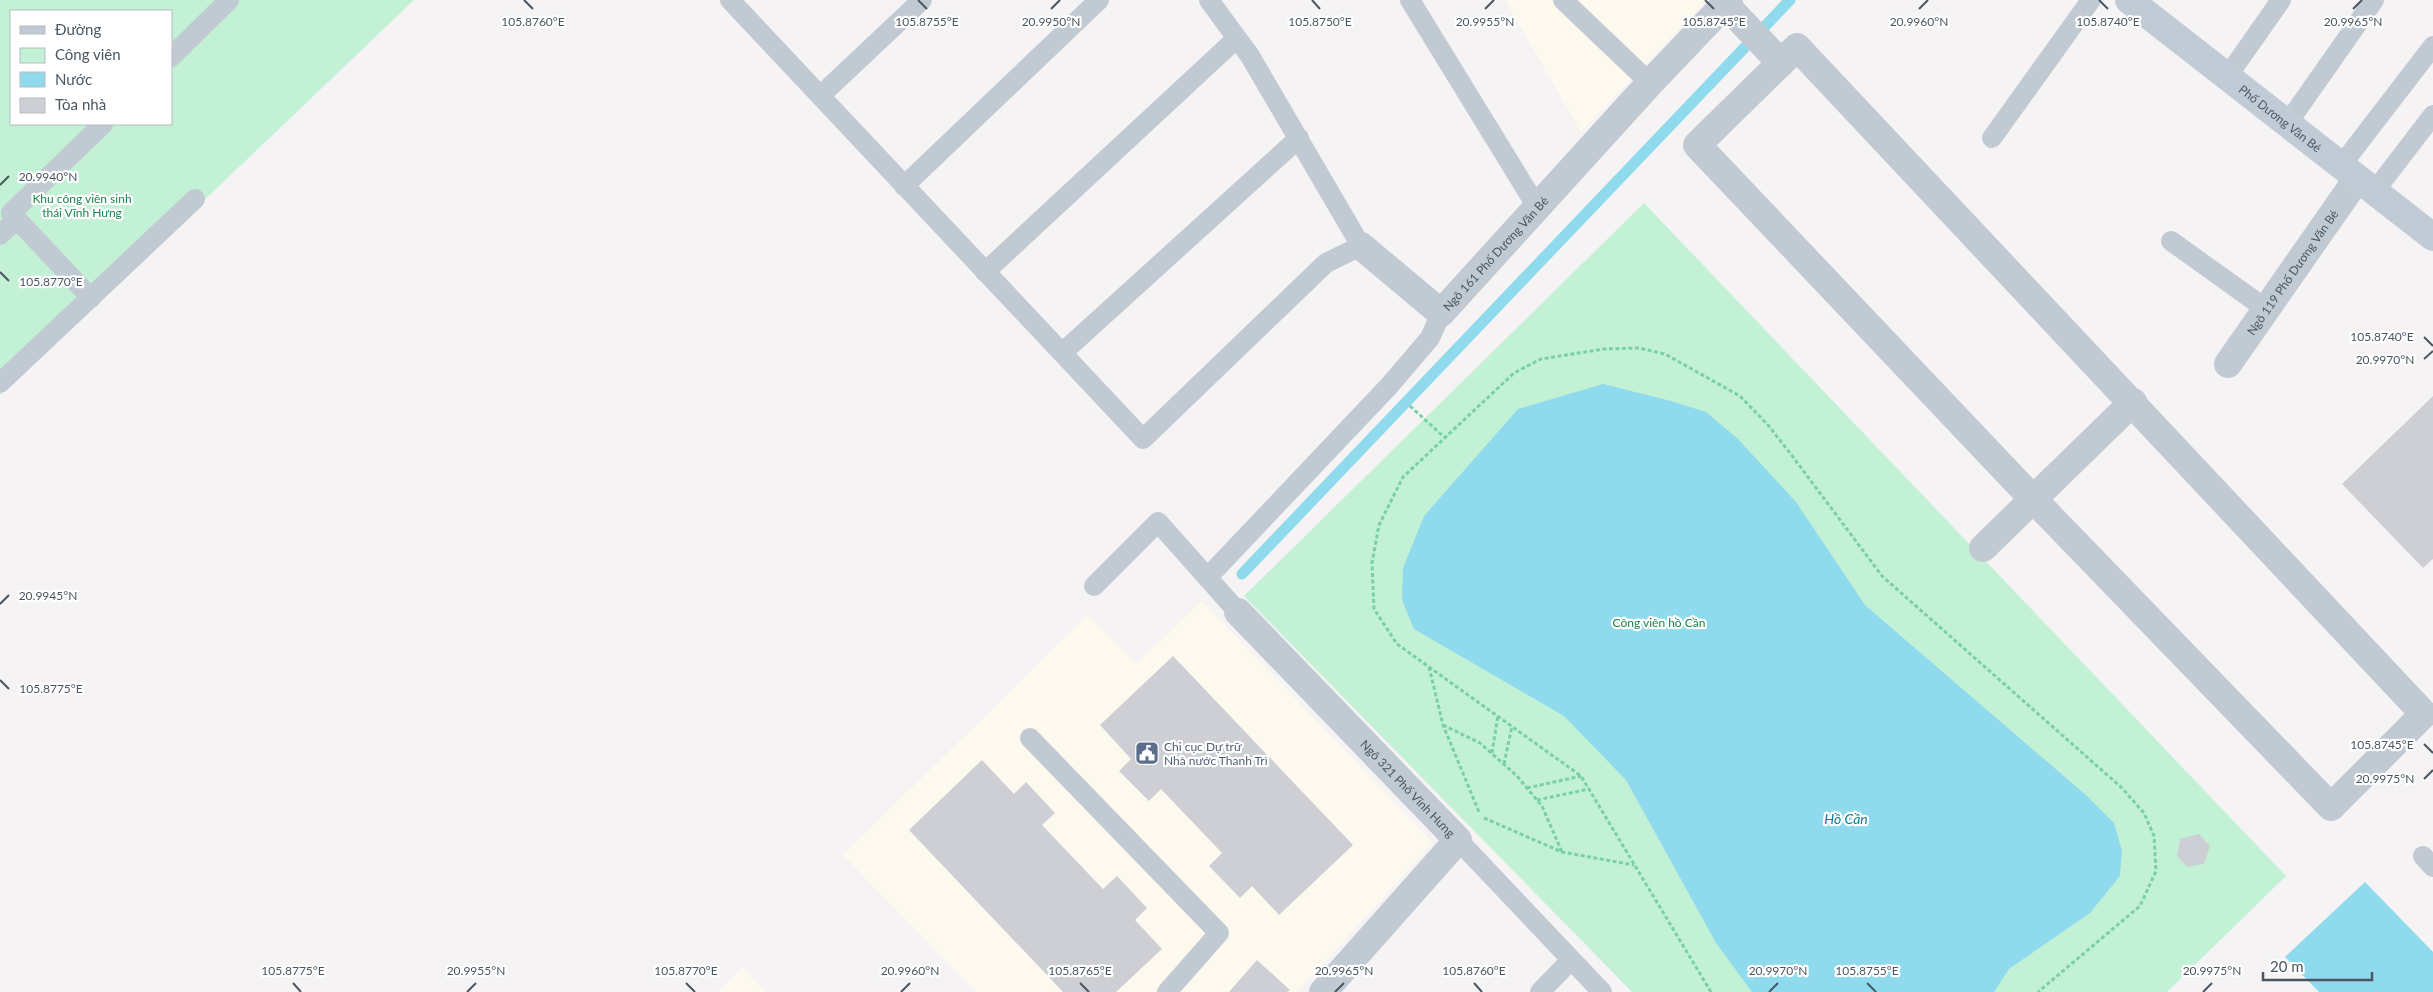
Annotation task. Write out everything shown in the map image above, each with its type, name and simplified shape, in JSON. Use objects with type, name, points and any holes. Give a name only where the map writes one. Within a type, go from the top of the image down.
[{"type":"street","name":"Phố Dương Văn Bé","points":[[2129,0],[2357,180],[2433,237]]},
{"type":"street","name":"Ngõ 161 Phố Dương Văn Bé","points":[[1441,313],[1650,83],[1730,7]]},
{"type":"street","points":[[1730,7],[1781,63]]},
{"type":"street","points":[[1798,47],[2133,402],[2424,714],[2331,807],[2032,499],[1697,145],[1798,47]]},
{"type":"street","name":"Ngõ 119 Phố Dương Văn Bé","points":[[2228,364],[2357,180]]},
{"type":"street","points":[[1361,246],[1441,313]]},
{"type":"street","points":[[1983,548],[2133,402]]},
{"type":"street","name":"Ngõ 321 Phố Vĩnh Hưng","points":[[1238,612],[1458,840],[1323,992]]},
{"type":"lane","points":[[172,56],[229,0]]},
{"type":"lane","points":[[730,0],[1143,439],[1326,263],[1361,246],[1250,56],[1210,0]]},
{"type":"lane","points":[[820,96],[922,0]]},
{"type":"lane","points":[[904,186],[1100,0]]},
{"type":"lane","points":[[1410,0],[1537,207]]},
{"type":"lane","points":[[1563,0],[1650,83]]},
{"type":"lane","points":[[1992,138],[2091,0]]},
{"type":"lane","points":[[2227,77],[2281,0]]},
{"type":"lane","points":[[2287,124],[2374,0]]},
{"type":"lane","points":[[985,272],[1237,38]]},
{"type":"lane","points":[[2357,180],[2433,46]]},
{"type":"lane","points":[[2357,180],[2433,115]]},
{"type":"lane","points":[[91,298],[12,213],[102,125]]},
{"type":"lane","points":[[1062,353],[1299,138]]},
{"type":"lane","points":[[0,383],[195,199]]},
{"type":"lane","points":[[0,235],[17,219]]},
{"type":"lane","points":[[2171,241],[2266,309]]},
{"type":"lane","name":"Ngõ 161 Phố Dương Văn Bé","points":[[1206,578],[1389,386],[1430,338],[1441,313]]},
{"type":"lane","points":[[1094,586],[1158,522],[1238,612]]},
{"type":"lane","points":[[1030,738],[1218,933],[1167,992]]},
{"type":"lane","points":[[1458,840],[1520,903],[1602,992]]},
{"type":"lane","points":[[1540,992],[1571,960]]},
{"type":"path","points":[[1711,992],[1581,776],[1397,644],[1374,609],[1372,563],[1379,525],[1403,477],[1514,373],[1541,360],[1604,348],[1638,348],[1665,354],[1740,396],[1768,425],[1788,450],[1882,576],[2122,788],[2144,813],[2154,836],[2156,871],[2140,906],[2040,991]]},
{"type":"path","points":[[1416,412],[1444,438]]},
{"type":"path","points":[[1429,666],[1443,725],[1481,817],[1562,852],[1635,865]]},
{"type":"path","points":[[1492,754],[1498,715]]},
{"type":"path","points":[[1443,725],[1480,743],[1527,788],[1537,800],[1554,830],[1562,852]]},
{"type":"path","points":[[1504,765],[1512,726]]},
{"type":"path","points":[[1527,788],[1581,776]]},
{"type":"path","points":[[1537,800],[1589,789]]},
{"type":"shaded area","points":[[1505,0],[1707,0],[1581,132]]},
{"type":"shaded area","name":"Chi cục Dự trữ Nhà nước Thanh Trì","points":[[1202,601],[1433,843],[1297,992],[976,992],[843,855],[1088,615],[1136,664]]},
{"type":"shaded area","points":[[742,967],[766,992],[717,992]]},
{"type":"green space","name":"Khu công viên sinh thái Vĩnh Hưng","points":[[0,0],[414,0],[0,395]]},
{"type":"green space","name":"Công viên hồ Cần","points":[[1644,203],[2286,876],[2167,992],[1632,992],[1244,596]]},
{"type":"water","name":"Hồ Cần","points":[[1603,384],[1706,412],[1738,439],[1796,502],[1865,605],[2087,796],[2114,823],[2122,851],[2120,876],[2090,913],[2009,969],[1994,992],[1752,992],[1716,943],[1626,780],[1564,716],[1414,629],[1402,600],[1403,568],[1424,516],[1518,409]]},
{"type":"water","points":[[2365,882],[2433,952],[2433,992],[2319,992],[2285,957]]},
{"type":"building","points":[[2433,396],[2433,559],[2423,568],[2342,484]]},
{"type":"building","points":[[1173,656],[1353,845],[1279,915],[1252,886],[1240,898],[1209,866],[1222,853],[1161,789],[1149,801],[1119,771],[1131,759],[1100,725]]},
{"type":"building","points":[[982,760],[1014,794],[1026,782],[1055,813],[1042,825],[1103,889],[1117,876],[1147,908],[1135,920],[1162,949],[1116,992],[1063,992],[909,830]]},
{"type":"building","points":[[2199,834],[2210,846],[2204,864],[2187,867],[2177,856],[2180,839]]},
{"type":"building","points":[[1257,960],[1290,990],[1287,992],[1229,992]]},
{"type":"waterway","points":[[1242,574],[1790,0]]},
{"type":"place","name":"Chi cục Dự trữ Nhà nước Thanh Trì","points":[[1147,753]]}]
